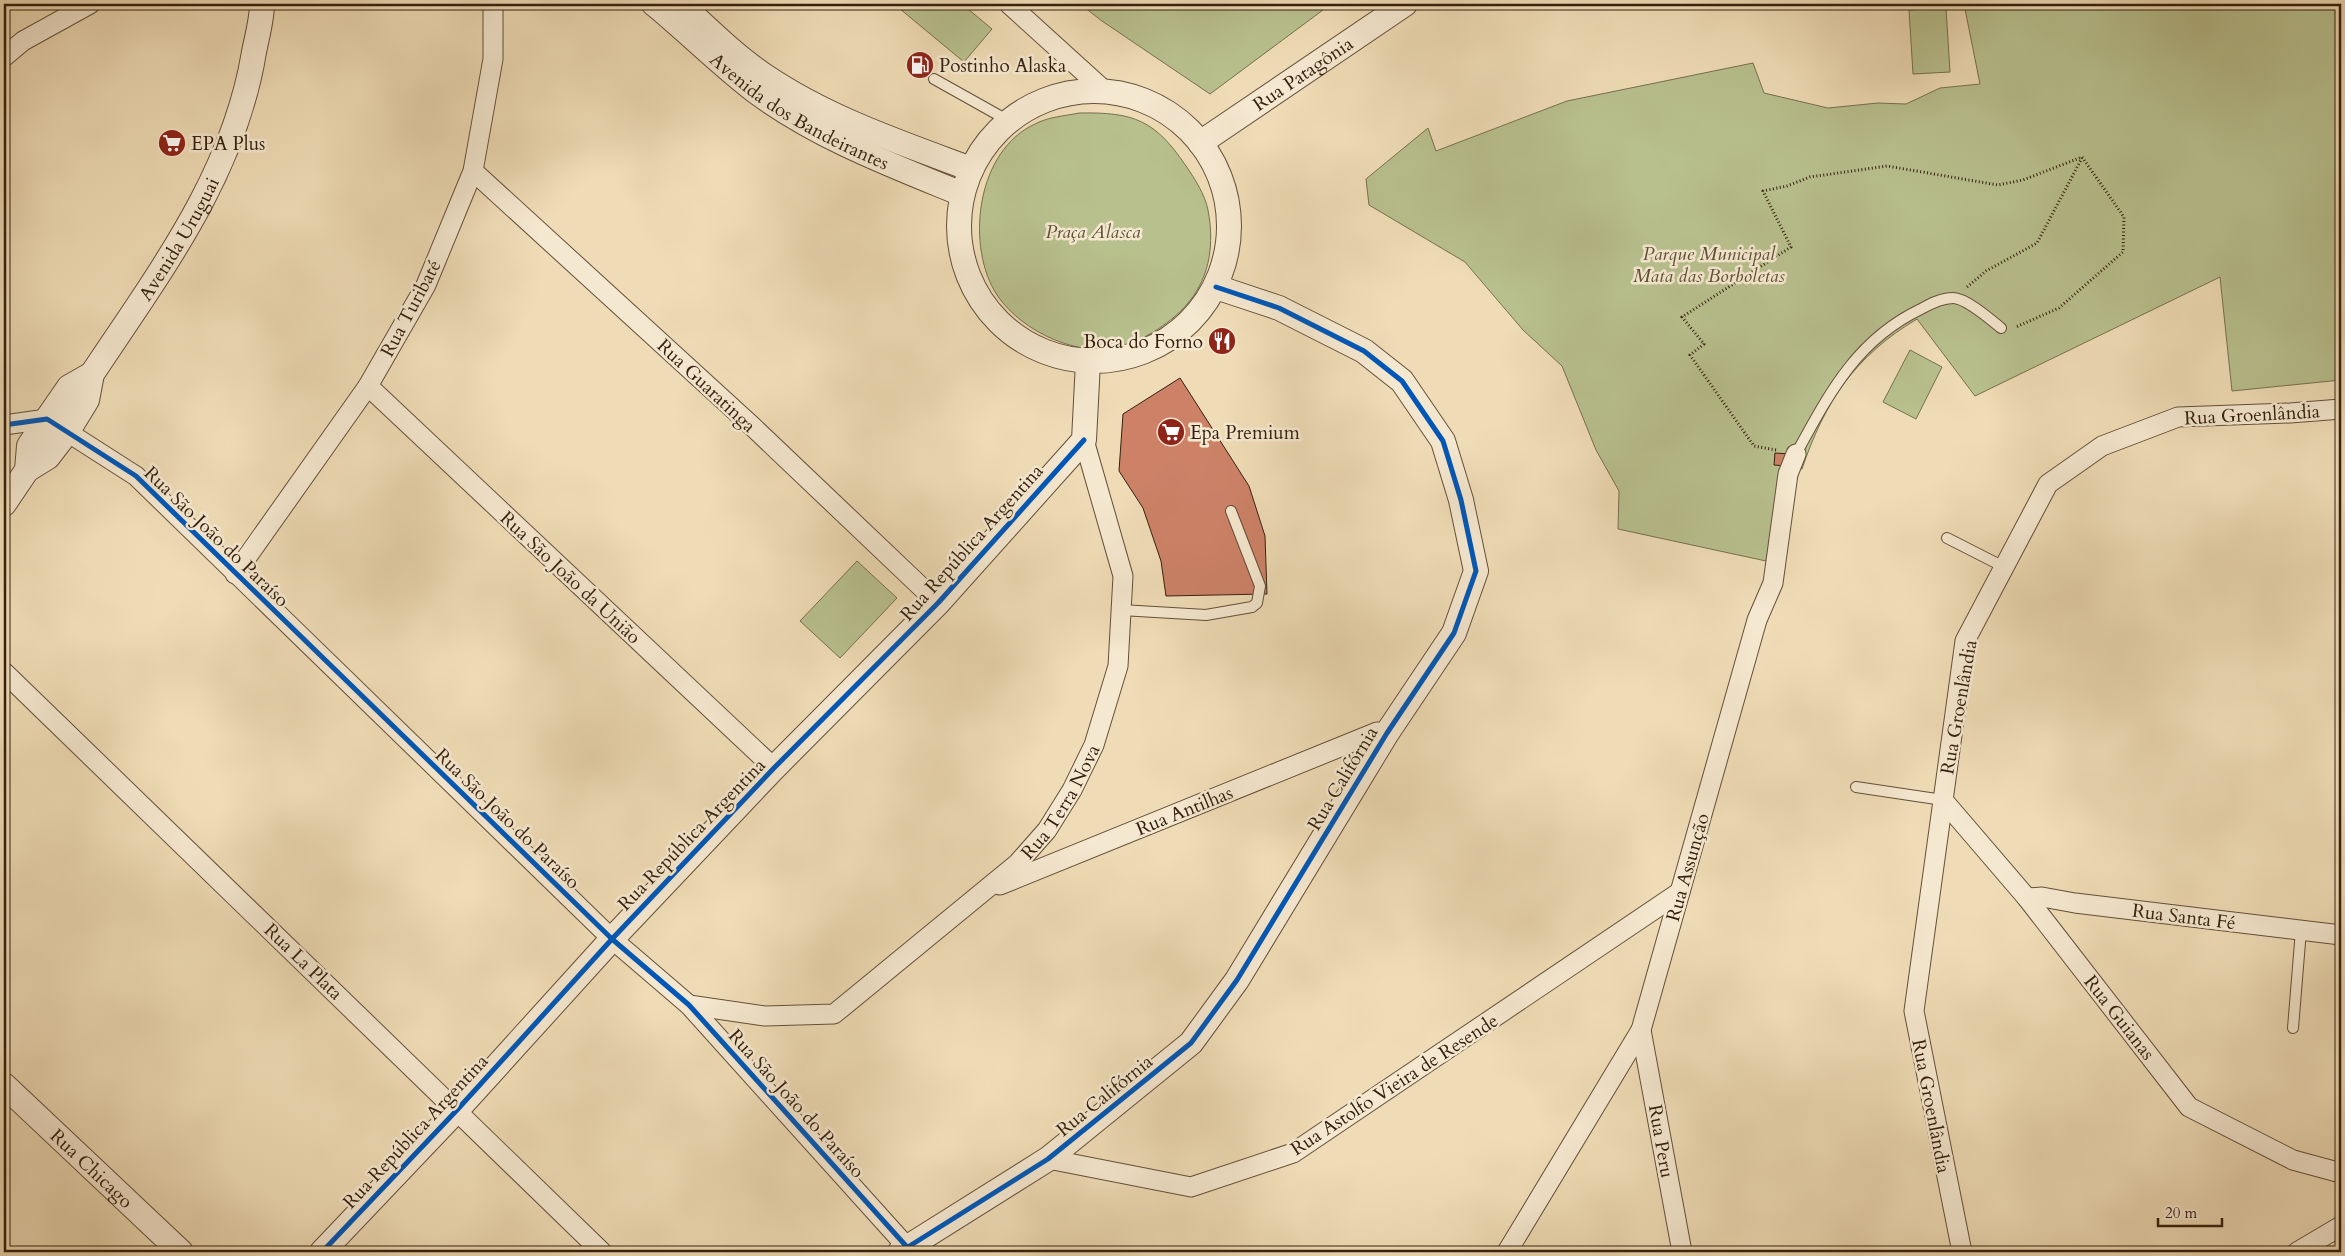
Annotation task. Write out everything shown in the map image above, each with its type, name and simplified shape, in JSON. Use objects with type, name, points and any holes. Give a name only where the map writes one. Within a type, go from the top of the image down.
[{"type":"street","points":[[4,57],[23,41],[90,4]]},
{"type":"street","name":"Rua Turibaté","points":[[235,574],[368,386],[426,285],[473,170],[493,59],[494,4]]},
{"type":"street","name":"Avenida dos Bandeirantes","points":[[654,4],[755,91],[804,122],[871,157],[962,194]]},
{"type":"street","name":"Avenida dos Bandeirantes","points":[[681,4],[725,45],[766,76],[808,101],[864,128],[971,169]]},
{"type":"street","points":[[1009,4],[1106,92]]},
{"type":"street","name":"Rua Patagônia","points":[[1200,143],[1405,4]]},
{"type":"street","name":"Avenida Uruguai","points":[[4,504],[27,470],[48,457],[68,431],[87,400],[92,374],[189,226],[225,154],[250,80],[258,5]]},
{"type":"street","points":[[1072,92],[1106,92],[1142,100],[1174,117],[1200,143],[1220,176],[1229,212],[1228,251],[1216,287],[1184,328],[1163,343],[1140,354],[1114,360],[1088,362],[1049,354],[1014,335],[986,307],[966,272],[958,233],[962,194],[971,169],[987,142],[1009,121],[1038,103],[1072,92]]},
{"type":"street","name":"Rua Guaratinga","points":[[473,170],[752,426],[938,603]]},
{"type":"street","name":"Rua Califórnia","points":[[903,1250],[1048,1160],[1191,1044],[1236,980],[1387,733],[1454,632],[1476,571],[1461,500],[1442,440],[1402,381],[1364,351],[1279,308],[1216,287]]},
{"type":"street","name":"Rua Terra Nova","points":[[689,1005],[765,1016],[834,1014],[1018,863],[1047,830],[1072,790],[1094,745],[1118,666],[1122,610],[1123,576],[1084,440],[1088,362]]},
{"type":"street","name":"Avenida Uruguai","points":[[27,470],[29,446],[68,387],[92,374]]},
{"type":"street","name":"Rua São João da União","points":[[368,386],[774,768]]},
{"type":"street","name":"Rua Groenlândia","points":[[1962,1252],[1914,1011],[1965,641],[2048,484],[2102,446],[2178,417],[2341,409]]},
{"type":"street","points":[[4,425],[47,419]]},
{"type":"street","name":"Rua São João do Paraíso","points":[[47,419],[136,476],[612,939],[689,1005],[903,1250]]},
{"type":"street","name":"Rua República Argentina","points":[[322,1252],[457,1110],[612,939],[774,768],[938,603],[1084,440]]},
{"type":"street","name":"Rua Assunção","points":[[1507,1252],[1642,1030],[1757,620],[1773,583],[1788,474],[1796,454]]},
{"type":"street","name":"Rua La Plata","points":[[4,672],[602,1252]]},
{"type":"street","name":"Rua Antilhas","points":[[983,892],[1377,732],[1387,733]]},
{"type":"street","name":"Rua Guianas","points":[[1943,800],[2027,898],[2190,1107],[2293,1160],[2341,1172]]},
{"type":"street","name":"Rua Astolfo Vieira de Resende","points":[[1048,1160],[1191,1187],[1293,1153],[1680,892]]},
{"type":"street","name":"Rua Santa Fé","points":[[2027,898],[2042,897],[2076,903],[2341,935]]},
{"type":"street","name":"Rua Peru","points":[[1642,1030],[1682,1252]]},
{"type":"street","name":"Rua Chicago","points":[[4,1085],[182,1252]]},
{"type":"street","points":[[2297,1252],[2341,1226]]},
{"type":"lane","points":[[934,79],[1009,121]]},
{"type":"lane","points":[[1796,454],[1826,401],[1862,350],[1889,328],[1911,314],[1937,301],[1954,298],[1978,310],[2001,328]]},
{"type":"lane","points":[[1122,610],[1206,615],[1252,608],[1257,603],[1260,586],[1231,510]]},
{"type":"lane","points":[[1947,538],[2004,566]]},
{"type":"lane","points":[[1856,787],[1943,800]]},
{"type":"lane","points":[[2293,1028],[2301,930]]},
{"type":"path","points":[[1954,298],[1986,271],[2038,243],[2082,157]]},
{"type":"path","points":[[2014,328],[2059,308],[2123,252],[2124,217],[2082,157]]},
{"type":"path","points":[[1796,454],[1754,446],[1690,355],[1704,344],[1682,317],[1791,247],[1763,191],[1787,186],[1810,177],[1887,166],[1998,185],[2023,180],[2082,157]]},
{"type":"green space","points":[[894,4],[962,4],[992,29],[964,62]]},
{"type":"green space","points":[[1080,4],[1331,4],[1210,94]]},
{"type":"green space","name":"Parque Municipal Mata das Borboletas","points":[[1964,4],[2341,4],[2341,380],[2232,391],[2220,277],[1975,396],[1917,319],[1876,348],[1845,382],[1821,422],[1802,469],[1782,467],[1766,561],[1618,529],[1619,491],[1596,450],[1562,366],[1523,330],[1465,262],[1369,205],[1366,179],[1428,128],[1436,151],[1567,101],[1753,63],[1764,93],[1828,108],[1878,103],[1906,104],[1940,88],[1980,84]]},
{"type":"green space","points":[[1946,8],[1950,72],[1913,74],[1909,10]]},
{"type":"green space","name":"Praça Alasca","points":[[1079,113],[1115,114],[1129,117],[1153,129],[1175,150],[1196,182],[1208,210],[1211,241],[1209,255],[1201,283],[1194,295],[1185,307],[1160,328],[1145,337],[1113,348],[1097,349],[1062,343],[1045,336],[1029,326],[1003,303],[994,290],[985,270],[981,247],[980,222],[983,198],[990,175],[1001,154],[1016,137],[1035,124],[1051,118]]},
{"type":"green space","points":[[1910,350],[1942,367],[1916,419],[1883,402]]},
{"type":"green space","points":[[857,561],[897,598],[840,658],[800,621]]},
{"type":"building","points":[[1180,378],[1249,486],[1265,536],[1267,594],[1166,596],[1161,561],[1143,508],[1119,471],[1123,414]]},
{"type":"building","points":[[1775,453],[1789,454],[1787,466],[1774,465]]},
{"type":"cycle path","points":[[900,1252],[1048,1159],[1191,1043],[1237,980],[1387,733],[1454,633],[1476,571],[1461,500],[1443,441],[1402,381],[1364,351],[1279,308],[1216,287]]},
{"type":"cycle path","points":[[4,425],[47,419],[136,476],[612,939],[689,1005],[907,1247]]},
{"type":"cycle path","points":[[322,1252],[457,1110],[612,939],[774,768],[938,603],[1084,440]]},
{"type":"place","name":"Postinho Alaska","points":[[920,65]]},
{"type":"place","name":"EPA Plus","points":[[172,143]]},
{"type":"place","name":"Boca do Forno","points":[[1222,341]]},
{"type":"place","name":"Epa Premium","points":[[1171,432]]}]
